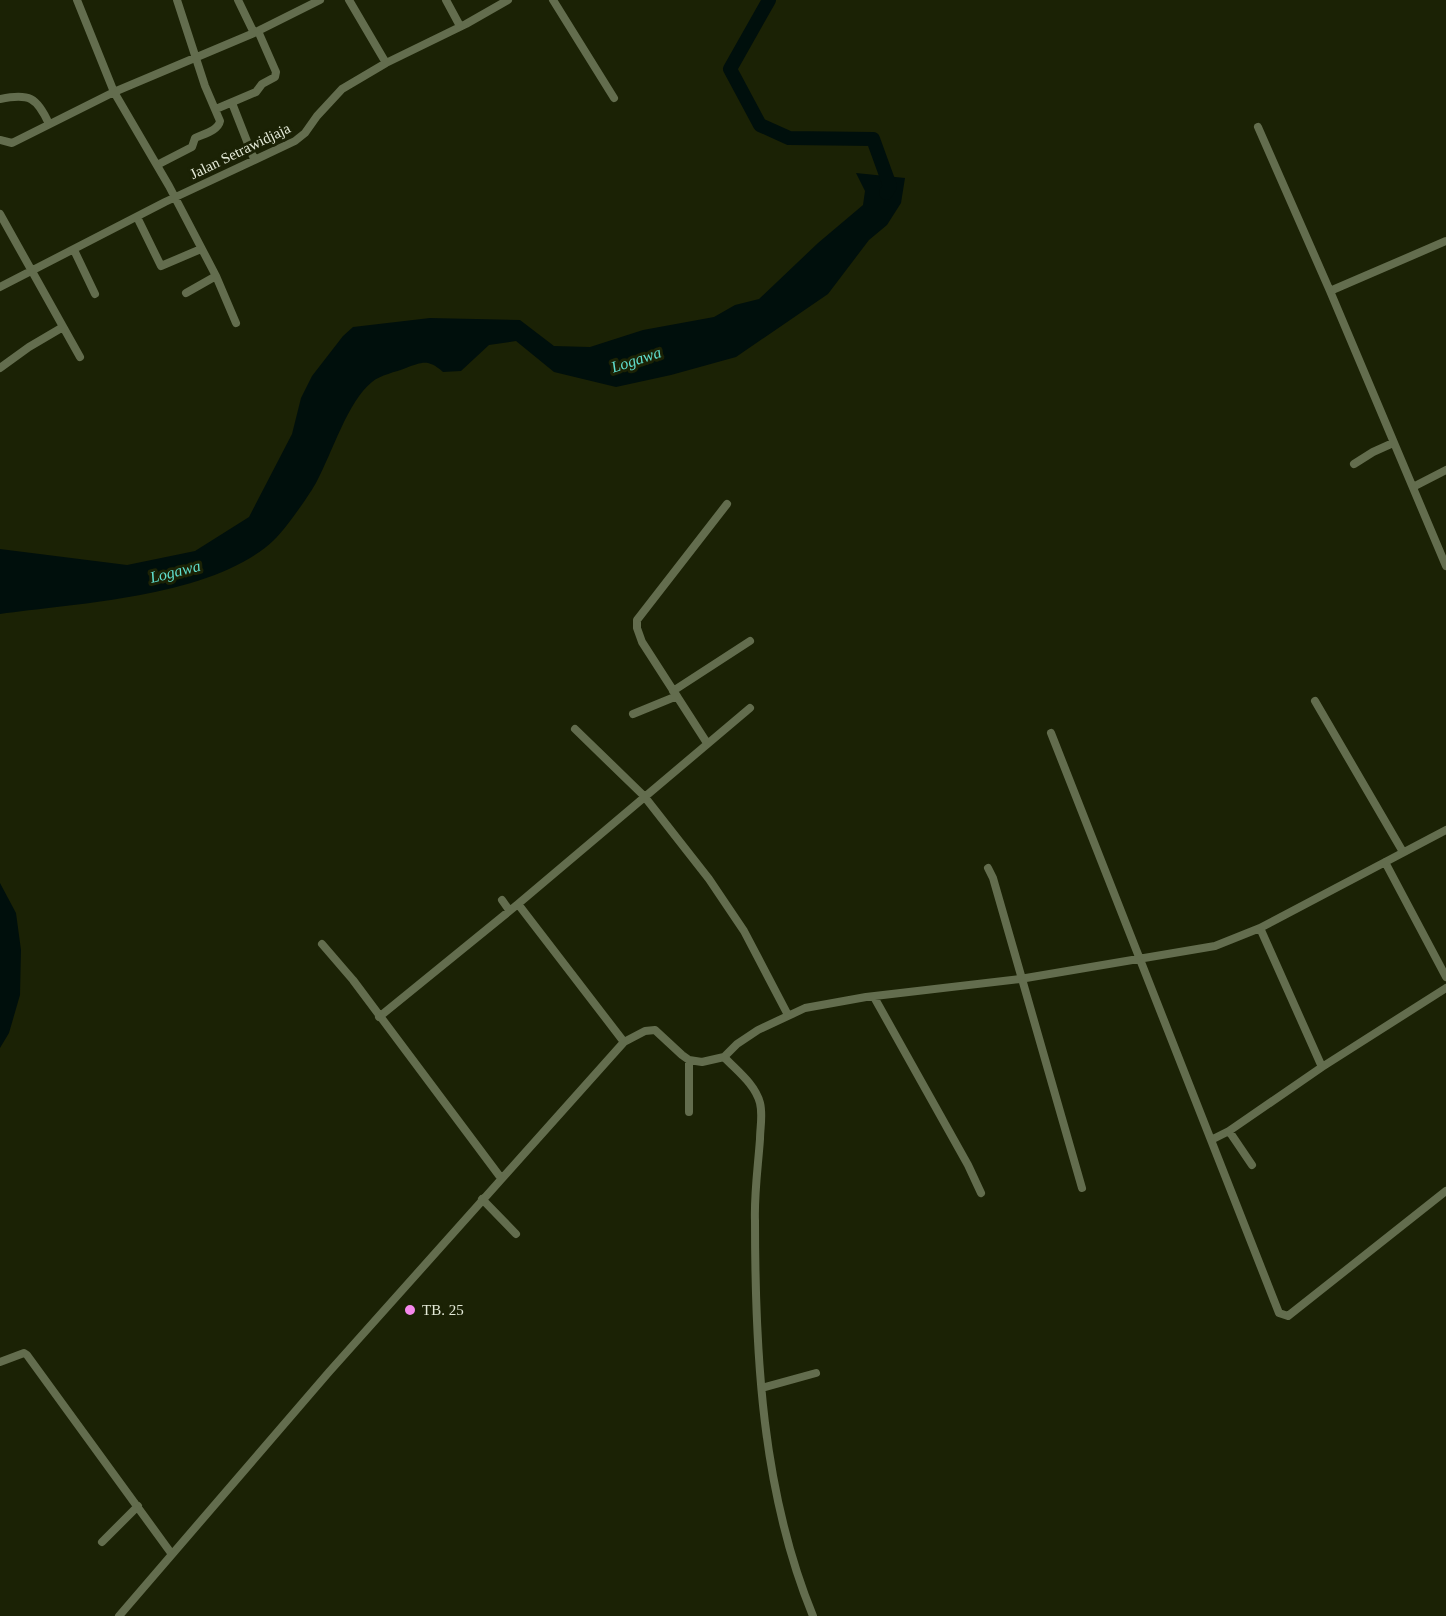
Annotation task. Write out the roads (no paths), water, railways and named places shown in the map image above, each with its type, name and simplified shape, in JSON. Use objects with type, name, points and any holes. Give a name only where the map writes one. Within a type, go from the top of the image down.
[{"type":"street","points":[[77,0],[114,92],[175,198],[216,276],[236,323]]},
{"type":"street","points":[[157,165],[192,147],[195,138],[219,126],[220,121],[195,58],[177,0]]},
{"type":"street","points":[[216,109],[255,92],[276,74],[238,0]]},
{"type":"street","points":[[0,140],[12,143],[114,92],[256,32],[320,0]]},
{"type":"street","points":[[349,0],[386,63]]},
{"type":"street","points":[[446,0],[460,26]]},
{"type":"street","name":"Jalan Setrawidjaja","points":[[0,287],[175,198],[295,141],[305,133],[336,94],[386,63],[508,0]]},
{"type":"street","points":[[553,0],[614,98]]},
{"type":"street","points":[[0,99],[19,95],[26,97],[41,107],[50,124]]},
{"type":"street","points":[[232,103],[254,159]]},
{"type":"street","points":[[1258,128],[1330,291],[1446,566]]},
{"type":"street","points":[[0,214],[80,357]]},
{"type":"street","points":[[137,217],[161,267],[201,249]]},
{"type":"street","points":[[1330,291],[1446,241]]},
{"type":"street","points":[[74,249],[95,294]]},
{"type":"street","points":[[186,293],[216,276]]},
{"type":"street","points":[[0,368],[63,327]]},
{"type":"street","points":[[1354,464],[1393,443]]},
{"type":"street","points":[[1413,486],[1446,470]]},
{"type":"street","points":[[707,743],[642,642],[637,620],[727,504]]},
{"type":"street","points":[[633,714],[675,693],[750,642]]},
{"type":"street","points":[[1315,701],[1403,852]]},
{"type":"street","points":[[379,1017],[518,904],[750,708]]},
{"type":"street","points":[[575,729],[644,796],[709,879],[744,931],[788,1015]]},
{"type":"street","points":[[1051,733],[1279,1313],[1288,1317],[1446,1191]]},
{"type":"street","points":[[119,1616],[171,1553],[482,1199],[624,1042],[645,1031],[655,1030],[689,1060],[702,1062],[724,1057],[737,1044],[805,1008],[874,996],[1020,979],[1215,946],[1260,928],[1446,830]]},
{"type":"street","points":[[1385,862],[1446,977]]},
{"type":"street","points":[[988,868],[993,878],[1020,979],[1082,1188]]},
{"type":"street","points":[[502,900],[509,910]]},
{"type":"street","points":[[518,904],[624,1042]]},
{"type":"street","points":[[1260,928],[1322,1067]]},
{"type":"street","points":[[322,944],[352,980],[501,1178]]},
{"type":"street","points":[[1211,1140],[1229,1131],[1322,1067],[1446,988]]},
{"type":"street","points":[[874,996],[968,1165],[981,1193]]},
{"type":"street","points":[[724,1057],[756,1092],[762,1111],[754,1218],[757,1350],[773,1476],[802,1587],[813,1616]]},
{"type":"street","points":[[688,1112],[689,1060]]},
{"type":"street","points":[[1229,1131],[1252,1165]]},
{"type":"street","points":[[482,1199],[516,1234]]},
{"type":"street","points":[[0,1362],[24,1353],[27,1355],[171,1553]]},
{"type":"street","points":[[762,1388],[816,1373]]},
{"type":"street","points":[[102,1542],[138,1506]]},
{"type":"water","points":[[856,173],[905,178],[901,203],[887,225],[869,240],[828,294],[736,357],[616,387],[554,372],[516,341],[489,345],[461,371],[443,372],[425,363],[379,377],[363,391],[355,402],[317,481],[290,521],[274,540],[248,559],[217,574],[182,586],[106,601],[0,614],[0,549],[127,565],[195,551],[249,517],[292,434],[301,398],[312,376],[343,336],[353,327],[430,318],[520,320],[554,346],[590,347],[643,330],[714,317],[735,305],[759,299],[818,243],[863,205],[865,191]]},
{"type":"water","points":[[0,883],[16,913],[21,950],[20,995],[9,1033],[0,1048]]},
{"type":"waterway","name":"Logawa","points":[[769,0],[730,69],[760,125],[789,138],[873,139],[890,186],[886,193]]},
{"type":"place","name":"TB. 25","points":[[410,1310]]}]
